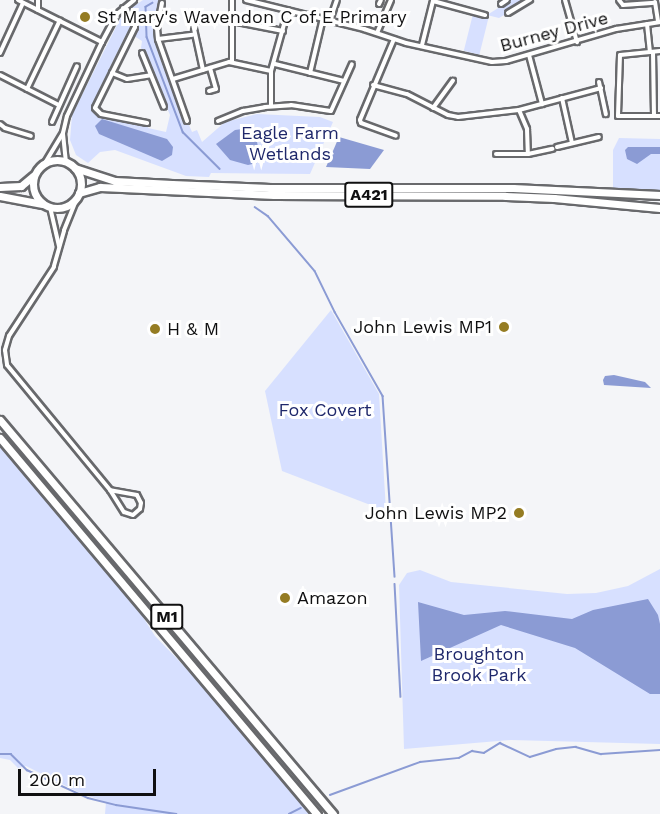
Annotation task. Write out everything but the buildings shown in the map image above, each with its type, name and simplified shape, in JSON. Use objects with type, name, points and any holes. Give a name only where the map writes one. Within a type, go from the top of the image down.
[{"type":"highway","points":[[0,187],[21,186],[45,163],[52,161],[66,162],[75,168],[81,180],[78,195],[65,207],[47,206],[0,196]]},
{"type":"highway","name":"A421","points":[[75,168],[115,181],[172,184],[270,188],[513,188],[660,195]]},
{"type":"highway","points":[[35,174],[33,188],[47,206]]},
{"type":"highway","name":"A421","points":[[78,195],[100,187],[274,195],[505,196],[660,208]]},
{"type":"highway","name":"M1","points":[[0,420],[333,814]]},
{"type":"highway","name":"M1","points":[[0,438],[317,814]]},
{"type":"street","points":[[18,0],[102,42]]},
{"type":"street","points":[[38,0],[38,10]]},
{"type":"street","points":[[45,163],[63,133],[67,116],[102,42],[123,8],[134,0]]},
{"type":"street","points":[[232,0],[232,62]]},
{"type":"street","name":"Burney Drive","points":[[246,0],[492,62],[529,55],[616,29],[659,22]]},
{"type":"street","points":[[330,20],[337,0]]},
{"type":"street","points":[[377,33],[391,0]]},
{"type":"street","points":[[501,3],[507,0]]},
{"type":"street","points":[[508,13],[530,0]]},
{"type":"street","points":[[565,0],[577,42]]},
{"type":"street","points":[[619,0],[623,5],[657,1],[659,22]]},
{"type":"street","points":[[422,45],[433,1],[485,15]]},
{"type":"street","points":[[0,53],[23,3]]},
{"type":"street","points":[[162,3],[157,28],[158,39],[186,121]]},
{"type":"street","points":[[123,8],[135,21],[135,27],[95,108],[101,114],[147,123]]},
{"type":"street","points":[[271,106],[273,78],[271,71],[275,64],[288,10]]},
{"type":"street","points":[[310,73],[323,18]]},
{"type":"street","points":[[203,70],[193,35],[193,24],[197,20],[232,19],[283,31]]},
{"type":"street","points":[[27,89],[60,20]]},
{"type":"street","points":[[647,24],[652,52],[654,116]]},
{"type":"street","points":[[0,34],[7,38]]},
{"type":"street","points":[[158,39],[193,35]]},
{"type":"street","points":[[394,39],[373,85],[361,123],[396,136]]},
{"type":"street","points":[[660,51],[620,56],[618,116],[660,116]]},
{"type":"street","points":[[142,53],[164,107]]},
{"type":"street","points":[[529,55],[542,104]]},
{"type":"street","points":[[173,79],[232,62],[271,71]]},
{"type":"street","points":[[275,64],[344,81]]},
{"type":"street","points":[[218,121],[243,111],[271,106],[291,105],[331,111],[352,64]]},
{"type":"street","points":[[52,122],[77,66]]},
{"type":"street","points":[[209,91],[216,89],[210,68]]},
{"type":"street","points":[[111,72],[127,79],[151,75]]},
{"type":"street","points":[[0,75],[59,105]]},
{"type":"street","points":[[434,108],[453,80]]},
{"type":"street","points":[[599,82],[606,114]]},
{"type":"street","points":[[373,85],[407,94],[458,117],[519,110],[600,88]]},
{"type":"street","points":[[562,98],[572,142]]},
{"type":"street","points":[[519,110],[527,129],[528,154]]},
{"type":"street","points":[[0,124],[5,128],[30,136]]},
{"type":"street","points":[[63,133],[66,162]]},
{"type":"street","points":[[557,147],[599,137]]},
{"type":"street","points":[[496,154],[528,154],[552,149]]},
{"type":"street","points":[[78,195],[48,278],[9,336],[5,350],[7,365],[121,506],[130,514],[140,509],[139,497],[110,490]]},
{"type":"street","points":[[47,206],[59,247]]},
{"type":"street","points":[[121,506],[123,499],[128,495]]},
{"type":"green space","name":"Eagle Farm Wetlands","points":[[143,0],[159,0],[153,27],[157,50],[192,132],[197,130],[202,142],[225,122],[257,114],[320,117],[333,122],[310,174],[211,173],[209,177],[186,176],[115,150],[100,152],[88,163],[76,155],[70,140],[72,115],[123,13],[127,13],[133,22],[132,28],[126,35],[101,85],[93,109],[149,121],[148,128],[166,132],[170,115],[141,48],[142,41],[134,36],[138,22],[130,9]]},
{"type":"green space","points":[[511,0],[529,0],[499,18],[487,15]]},
{"type":"green space","points":[[473,14],[489,18],[479,55],[464,51]]},
{"type":"green space","points":[[619,138],[660,139],[660,192],[613,190],[613,150]]},
{"type":"green space","name":"Fox Covert","points":[[331,310],[379,394],[386,511],[282,471],[265,391]]},
{"type":"green space","points":[[0,447],[141,614],[155,636],[187,669],[310,814],[105,814],[106,802],[80,793],[26,766],[18,768],[10,760],[0,758]]},
{"type":"green space","name":"Broughton Brook Park","points":[[660,569],[660,744],[511,740],[404,749],[399,585],[407,573],[420,570],[451,582],[567,594],[596,593],[628,586]]},
{"type":"water","points":[[102,119],[167,139],[173,147],[172,155],[162,161],[99,134],[95,126]]},
{"type":"water","points":[[249,128],[256,136],[259,153],[257,163],[248,165],[230,160],[216,144],[235,130]]},
{"type":"water","points":[[339,137],[384,150],[370,169],[326,167]]},
{"type":"water","points":[[628,147],[660,147],[660,154],[651,154],[637,164],[627,159],[625,150]]},
{"type":"water","points":[[614,375],[645,382],[651,388],[604,385],[605,376]]},
{"type":"water","points":[[648,599],[658,615],[660,624],[660,694],[650,694],[575,648],[501,625],[421,661],[418,602],[464,615],[505,611],[572,619],[593,610]]},
{"type":"waterway","points":[[153,3],[146,7],[147,37],[183,132],[220,169]]},
{"type":"waterway","points":[[255,207],[268,216],[315,271],[335,312],[383,396],[395,577]]},
{"type":"waterway","points":[[395,584],[401,697]]},
{"type":"waterway","points":[[330,795],[420,762],[459,758],[472,751],[484,753],[500,743],[530,757],[556,749],[576,747],[601,754],[660,750]]},
{"type":"waterway","points":[[0,754],[11,754],[27,770],[88,798],[116,805],[176,814]]},
{"type":"waterway","points":[[289,814],[301,808]]},
{"type":"place","name":"St Mary's Wavendon C of E Primary","points":[[85,17]]},
{"type":"place","name":"John Lewis MP1","points":[[504,327]]},
{"type":"place","name":"H & M","points":[[155,329]]},
{"type":"place","name":"John Lewis MP2","points":[[519,513]]},
{"type":"place","name":"Amazon","points":[[285,598]]}]
